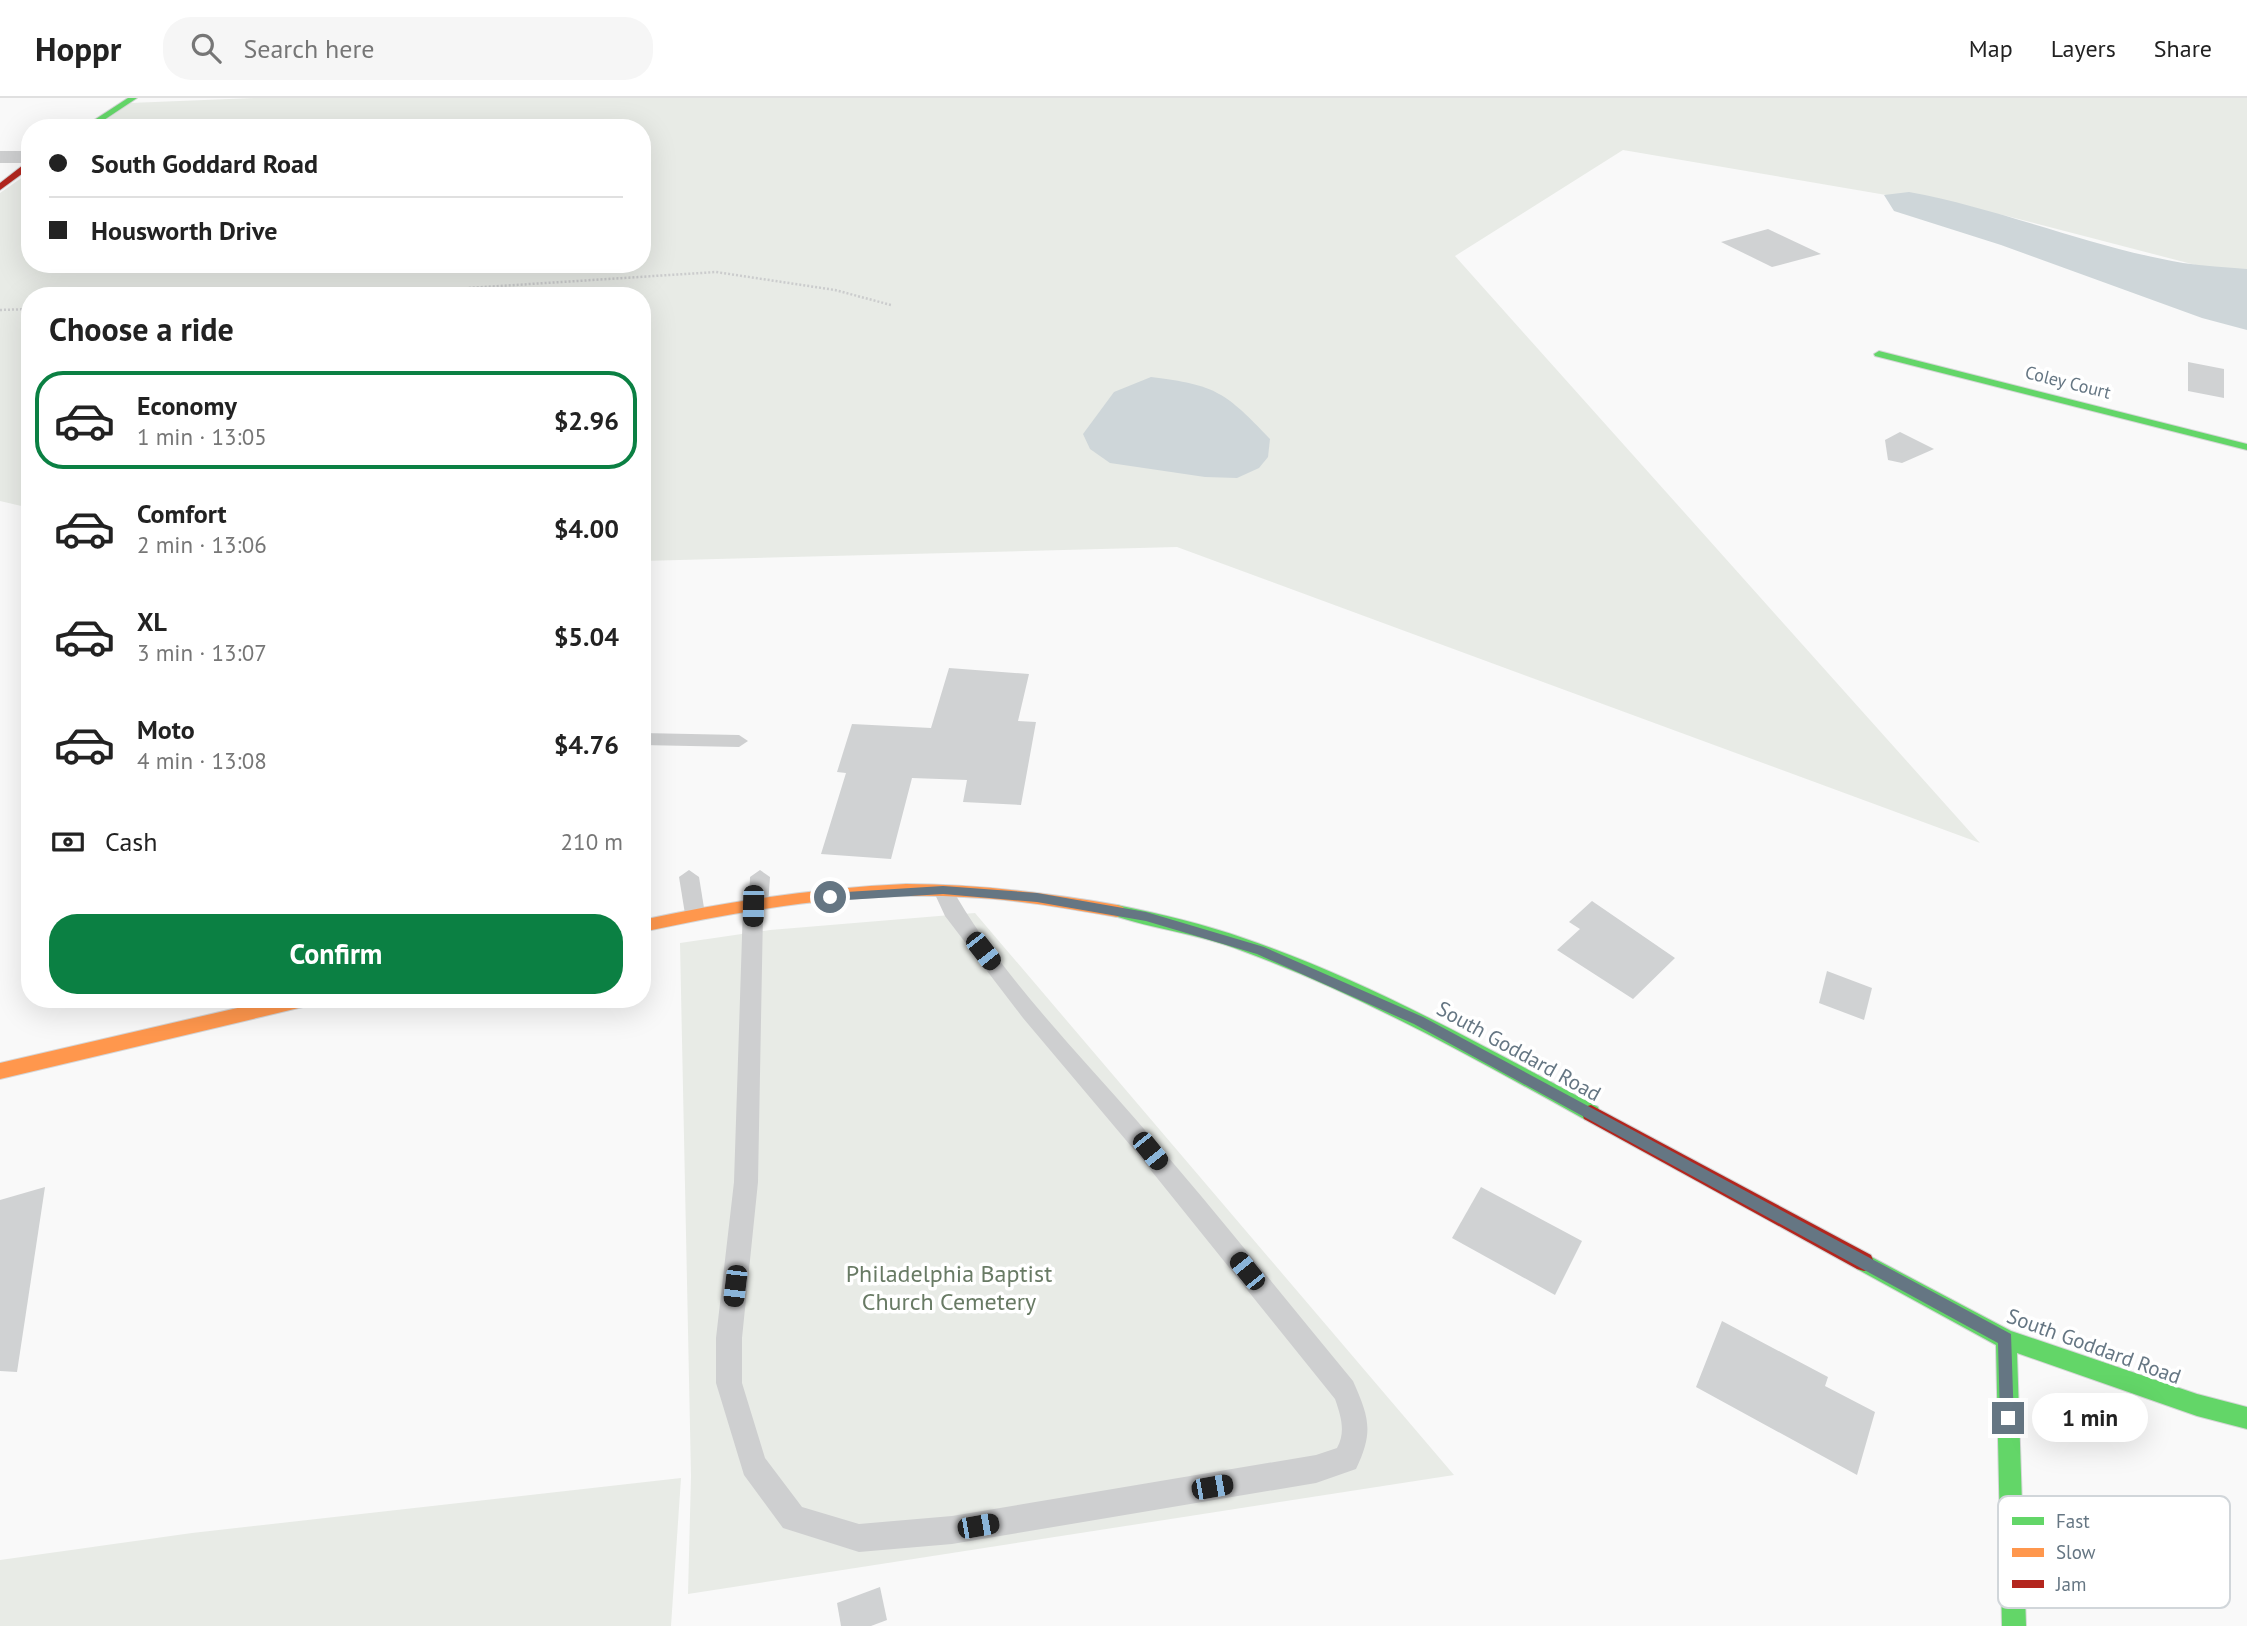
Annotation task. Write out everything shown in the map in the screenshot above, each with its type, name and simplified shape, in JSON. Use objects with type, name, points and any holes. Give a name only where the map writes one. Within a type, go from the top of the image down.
[{"type":"street","points":[[100,119],[133,98]]},
{"type":"street","points":[[0,157],[21,156]]},
{"type":"street","points":[[0,187],[21,171]]},
{"type":"street","name":"Coley Court","points":[[1879,354],[2247,447]]},
{"type":"street","name":"South Goddard Road","points":[[651,924],[695,914],[853,894],[943,890],[1037,897],[1146,916],[1260,950],[1419,1020],[2006,1339],[2197,1405],[2247,1418]]},
{"type":"street","points":[[0,1071],[269,1008]]},
{"type":"street","points":[[2006,1339],[2010,1496]]},
{"type":"street","points":[[2013,1608],[2014,1626]]},
{"type":"lane","points":[[651,738],[739,741]]},
{"type":"lane","points":[[690,877],[695,914]]},
{"type":"lane","points":[[760,877],[755,906],[746,1182],[729,1339],[729,1383],[754,1465],[793,1518],[859,1538],[952,1530],[1316,1469],[1346,1460],[1357,1441],[1354,1415],[1344,1390],[1150,1151],[1030,1012],[952,911],[943,890]]},
{"type":"path","points":[[484,287],[716,272],[835,290],[891,305]]},
{"type":"path","points":[[0,310],[21,309]]},
{"type":"green space","points":[[254,98],[2247,98],[2247,273],[2211,269],[2003,215],[1623,150],[1455,256],[1980,843],[1177,547],[651,561],[651,287],[21,287],[21,506],[0,501],[0,193],[21,178],[21,273],[651,273],[651,119],[108,119],[130,103]]},
{"type":"green space","name":"Philadelphia Baptist Church Cemetery","points":[[975,913],[1454,1475],[688,1594],[691,1476],[680,943],[770,930]]},
{"type":"green space","points":[[681,1478],[671,1626],[0,1626],[0,1560],[192,1533]]},
{"type":"shaded area","points":[[1909,192],[1978,208],[2148,256],[2183,263],[2247,269],[2247,330],[2202,318],[2001,245],[1894,211],[1884,195]]},
{"type":"shaded area","points":[[1151,377],[1191,383],[1218,393],[1230,401],[1270,439],[1268,457],[1259,468],[1237,478],[1205,477],[1110,463],[1090,449],[1083,434],[1114,392]]},
{"type":"building","points":[[1768,229],[1821,254],[1772,267],[1721,242]]},
{"type":"building","points":[[2188,362],[2224,369],[2224,398],[2188,391]]},
{"type":"building","points":[[1900,432],[1934,449],[1902,463],[1888,460],[1885,440]]},
{"type":"building","points":[[949,668],[1029,674],[1018,721],[1036,722],[1021,805],[963,802],[967,780],[912,778],[891,859],[821,854],[846,773],[837,772],[852,724],[931,728]]},
{"type":"building","points":[[1592,901],[1675,958],[1633,999],[1557,950],[1580,929],[1569,922]]},
{"type":"building","points":[[1827,971],[1872,988],[1864,1020],[1819,1003]]},
{"type":"building","points":[[45,1187],[17,1372],[0,1371],[0,1200]]},
{"type":"building","points":[[1481,1187],[1582,1241],[1555,1295],[1452,1238]]},
{"type":"building","points":[[1722,1321],[1828,1377],[1825,1386],[1875,1412],[1857,1475],[1696,1387]]},
{"type":"building","points":[[880,1587],[887,1620],[871,1626],[841,1626],[837,1603]]},
{"type":"traffic: fast","points":[[100,119],[133,98]]},
{"type":"traffic: fast","points":[[1879,354],[2247,447]]},
{"type":"traffic: fast","points":[[1117,911],[1180,925],[1242,944],[1302,967],[1420,1021],[1591,1113]]},
{"type":"traffic: fast","points":[[1864,1262],[2006,1339],[2197,1405],[2247,1418]]},
{"type":"traffic: fast","points":[[2006,1339],[2010,1496]]},
{"type":"traffic: fast","points":[[2013,1608],[2014,1626]]},
{"type":"traffic: slow","points":[[651,924],[791,899],[906,890],[1009,894],[1117,911]]},
{"type":"traffic: slow","points":[[0,1071],[269,1008]]},
{"type":"traffic: jam","points":[[0,187],[21,171]]},
{"type":"traffic: jam","points":[[1591,1113],[1864,1262]]},
{"type":"route","points":[[830,897],[943,890],[1037,897],[1146,916],[1260,950],[1419,1020],[2006,1339],[2008,1418]]}]
